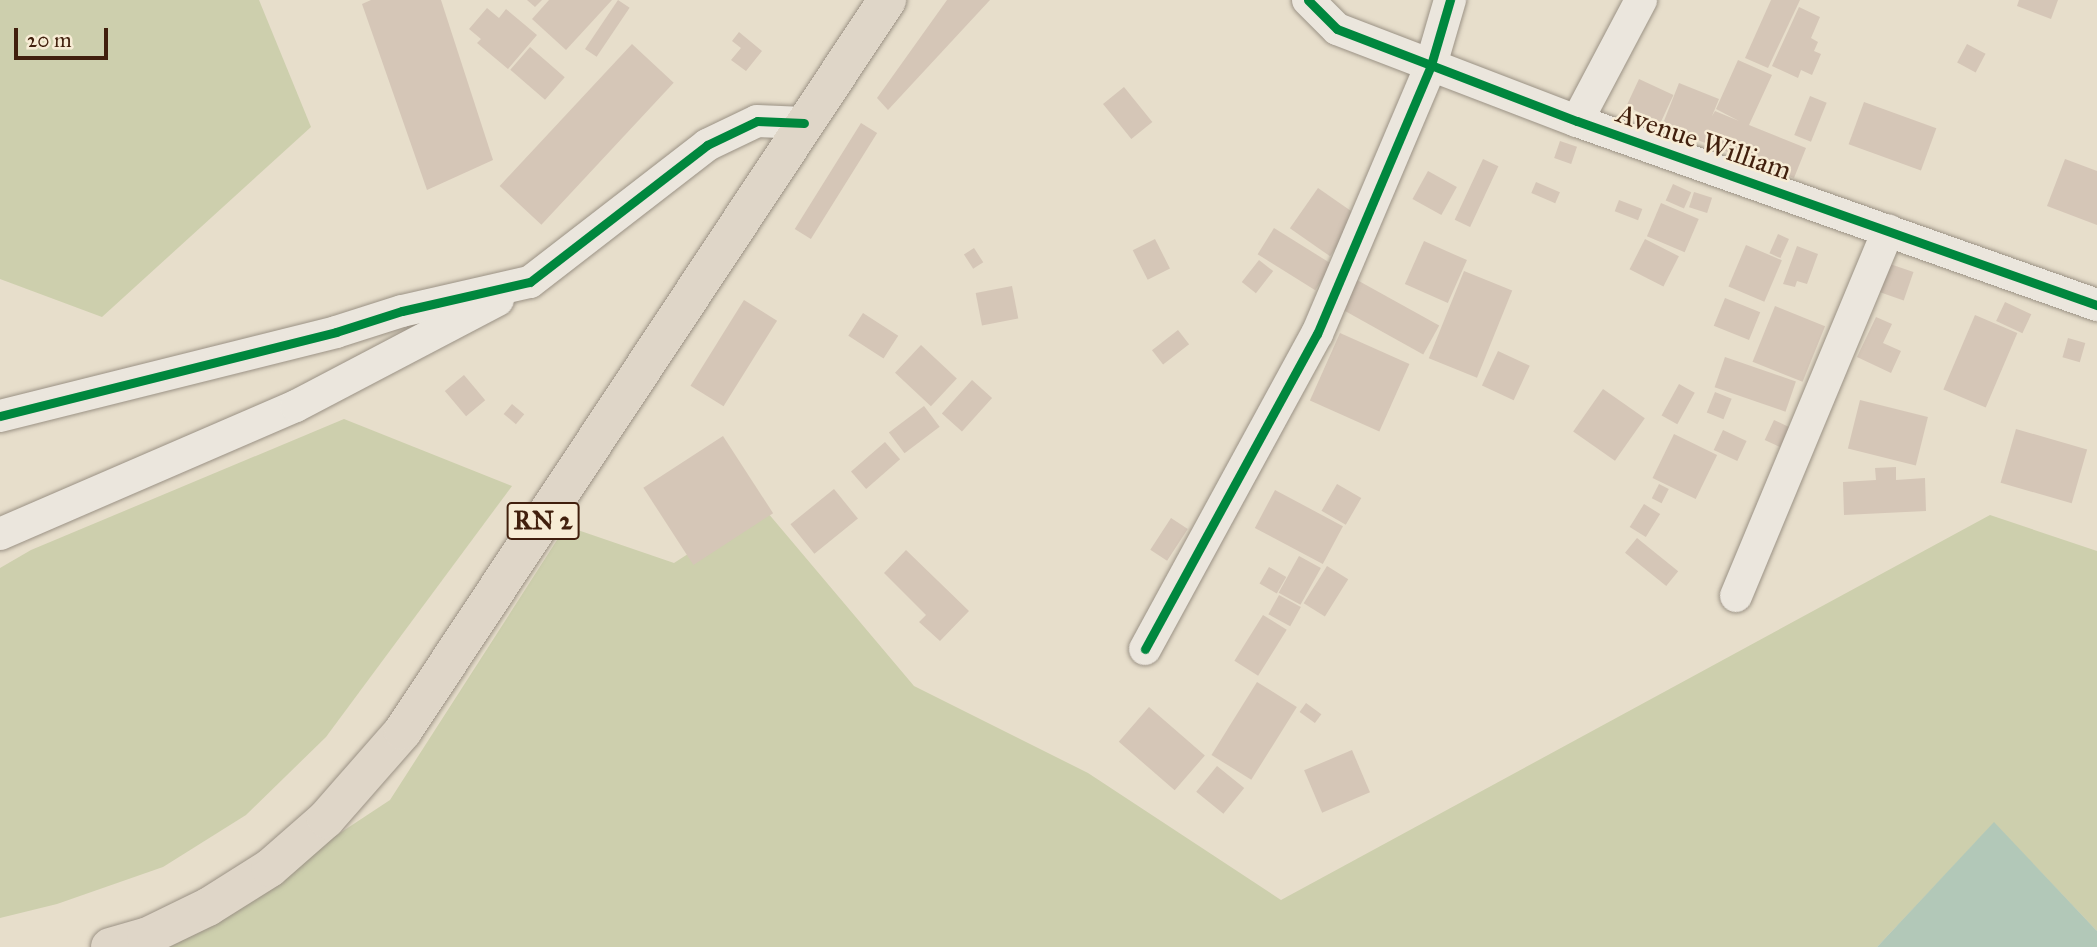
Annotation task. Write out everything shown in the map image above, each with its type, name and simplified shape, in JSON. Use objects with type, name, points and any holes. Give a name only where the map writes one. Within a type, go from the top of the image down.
[{"type":"highway","name":"RN 2","points":[[110,947],[146,937],[208,907],[270,868],[326,819],[403,731],[887,0]]},
{"type":"street","name":"Avenue William","points":[[1308,0],[1337,29],[1577,121],[2097,305]]},
{"type":"street","points":[[1145,649],[1317,334],[1431,65],[1450,0]]},
{"type":"street","points":[[1577,121],[1642,0]]},
{"type":"street","points":[[0,534],[296,406],[530,282],[707,145],[757,121],[804,123]]},
{"type":"street","points":[[1736,596],[1888,230]]},
{"type":"street","points":[[0,416],[336,332],[402,311],[530,282]]},
{"type":"shaded area","points":[[0,0],[259,0],[311,127],[102,317],[0,279]]},
{"type":"shaded area","points":[[344,419],[512,486],[326,737],[246,815],[163,867],[57,904],[0,918],[0,568],[31,550]]},
{"type":"shaded area","points":[[762,506],[914,686],[1088,773],[1281,900],[1990,515],[2097,551],[2097,931],[1994,823],[1877,947],[167,947],[390,800],[566,526],[674,563]]},
{"type":"shaded area","points":[[1994,822],[2097,931],[2097,947],[1877,947]]},
{"type":"building","points":[[371,0],[441,0],[493,160],[427,190],[362,4]]},
{"type":"building","points":[[527,0],[542,0],[535,7]]},
{"type":"building","points":[[549,0],[612,0],[566,50],[532,19]]},
{"type":"building","points":[[618,0],[630,8],[597,57],[585,49]]},
{"type":"building","points":[[947,0],[990,0],[888,110],[877,98]]},
{"type":"building","points":[[1771,0],[1800,0],[1768,68],[1745,58]]},
{"type":"building","points":[[2019,0],[2058,0],[2051,19],[2017,6]]},
{"type":"building","points":[[1799,7],[1820,17],[1811,38],[1818,42],[1814,51],[1821,54],[1812,75],[1801,70],[1798,78],[1772,66]]},
{"type":"building","points":[[487,8],[499,18],[506,9],[537,35],[508,69],[477,43],[481,39],[469,29]]},
{"type":"building","points":[[739,32],[762,51],[746,71],[731,60],[741,48],[732,41]]},
{"type":"building","points":[[632,44],[674,83],[541,225],[500,186]]},
{"type":"building","points":[[1967,44],[1986,54],[1976,72],[1957,63]]},
{"type":"building","points":[[530,47],[565,77],[545,100],[510,70]]},
{"type":"building","points":[[1738,60],[1772,75],[1749,125],[1806,148],[1794,178],[1662,126],[1679,83],[1719,99],[1712,116],[1715,111],[1739,121],[1716,109]]},
{"type":"building","points":[[1639,79],[1673,95],[1661,122],[1626,106]]},
{"type":"building","points":[[1124,87],[1152,122],[1131,139],[1103,104]]},
{"type":"building","points":[[1810,96],[1827,103],[1811,142],[1794,135]]},
{"type":"building","points":[[1864,102],[1936,128],[1921,171],[1849,144]]},
{"type":"building","points":[[861,123],[877,133],[811,239],[795,229]]},
{"type":"building","points":[[1560,141],[1577,147],[1571,164],[1554,158]]},
{"type":"building","points":[[1483,159],[1498,166],[1470,227],[1455,220]]},
{"type":"building","points":[[2065,159],[2097,171],[2097,225],[2047,206]]},
{"type":"building","points":[[1428,171],[1457,187],[1441,215],[1412,199]]},
{"type":"building","points":[[1536,182],[1560,192],[1555,203],[1531,193]]},
{"type":"building","points":[[1673,184],[1691,192],[1684,209],[1666,200]]},
{"type":"building","points":[[1318,188],[1358,216],[1330,256],[1290,228]]},
{"type":"building","points":[[1694,192],[1712,198],[1707,213],[1689,207]]},
{"type":"building","points":[[1619,200],[1642,209],[1638,220],[1615,211]]},
{"type":"building","points":[[1661,203],[1699,219],[1685,252],[1647,236]]},
{"type":"building","points":[[1274,228],[1332,264],[1315,290],[1258,254]]},
{"type":"building","points":[[1778,234],[1789,239],[1780,258],[1769,253]]},
{"type":"building","points":[[1155,239],[1170,268],[1148,280],[1133,250]]},
{"type":"building","points":[[1645,239],[1679,256],[1663,287],[1630,269]]},
{"type":"building","points":[[1424,241],[1467,260],[1448,303],[1405,284]]},
{"type":"building","points":[[1746,245],[1782,260],[1764,302],[1728,286]]},
{"type":"building","points":[[1797,246],[1818,254],[1807,284],[1797,281],[1795,287],[1783,284]]},
{"type":"building","points":[[974,248],[983,262],[973,269],[964,255]]},
{"type":"building","points":[[1259,260],[1273,271],[1256,293],[1242,282]]},
{"type":"building","points":[[1887,263],[1913,272],[1904,300],[1877,291]]},
{"type":"building","points":[[1464,271],[1512,290],[1477,378],[1429,358]]},
{"type":"building","points":[[1357,280],[1439,326],[1423,354],[1341,309]]},
{"type":"building","points":[[1012,286],[1018,318],[982,325],[976,293]]},
{"type":"building","points":[[1725,298],[1760,312],[1749,340],[1714,326]]},
{"type":"building","points":[[744,300],[777,321],[724,406],[690,386]]},
{"type":"building","points":[[2005,302],[2031,314],[2022,333],[1996,321]]},
{"type":"building","points":[[1775,306],[1825,326],[1803,382],[1753,362]]},
{"type":"building","points":[[863,313],[898,336],[884,359],[848,336]]},
{"type":"building","points":[[1975,315],[2017,333],[1986,408],[1943,390]]},
{"type":"building","points":[[1876,317],[1892,324],[1883,343],[1901,351],[1891,373],[1857,357]]},
{"type":"building","points":[[1178,330],[1189,344],[1163,365],[1152,350]]},
{"type":"building","points":[[1340,333],[1409,364],[1379,432],[1310,401]]},
{"type":"building","points":[[2068,338],[2085,343],[2080,362],[2062,357]]},
{"type":"building","points":[[921,345],[957,378],[931,406],[895,373]]},
{"type":"building","points":[[1498,351],[1530,366],[1514,400],[1482,385]]},
{"type":"building","points":[[1725,357],[1796,381],[1785,412],[1715,387]]},
{"type":"building","points":[[464,375],[485,400],[466,416],[445,391]]},
{"type":"building","points":[[972,380],[992,398],[962,432],[942,413]]},
{"type":"building","points":[[1679,384],[1695,393],[1677,424],[1662,415]]},
{"type":"building","points":[[1603,389],[1645,418],[1615,461],[1573,432]]},
{"type":"building","points":[[1715,392],[1732,399],[1723,419],[1707,412]]},
{"type":"building","points":[[1860,400],[1928,417],[1916,465],[1848,449]]},
{"type":"building","points":[[512,404],[524,414],[516,424],[504,414]]},
{"type":"building","points":[[924,406],[940,427],[905,453],[889,432]]},
{"type":"building","points":[[1774,420],[1789,427],[1780,447],[1765,440]]},
{"type":"building","points":[[2016,429],[2087,449],[2072,503],[2001,483]]},
{"type":"building","points":[[1723,430],[1747,441],[1737,461],[1714,450]]},
{"type":"building","points":[[1674,434],[1717,455],[1696,499],[1653,478]]},
{"type":"building","points":[[723,436],[773,513],[693,565],[643,488]]},
{"type":"building","points":[[885,442],[900,459],[866,489],[851,472]]},
{"type":"building","points":[[1896,467],[1896,480],[1925,478],[1926,511],[1844,515],[1843,482],[1876,480],[1875,468]]},
{"type":"building","points":[[1337,484],[1361,498],[1346,525],[1322,511]]},
{"type":"building","points":[[1659,484],[1669,489],[1662,503],[1652,498]]},
{"type":"building","points":[[834,489],[858,519],[814,554],[790,524]]},
{"type":"building","points":[[1275,490],[1343,526],[1323,564],[1255,528]]},
{"type":"building","points":[[1644,504],[1660,514],[1646,537],[1630,527]]},
{"type":"building","points":[[1171,518],[1188,529],[1167,561],[1150,550]]},
{"type":"building","points":[[1637,538],[1678,571],[1666,586],[1625,553]]},
{"type":"building","points":[[906,550],[969,611],[940,641],[919,622],[926,615],[884,573]]},
{"type":"building","points":[[1299,556],[1321,568],[1301,605],[1279,593]]},
{"type":"building","points":[[1327,566],[1348,579],[1325,617],[1304,603]]},
{"type":"building","points":[[1269,567],[1286,577],[1277,593],[1260,583]]},
{"type":"building","points":[[1279,595],[1301,607],[1290,626],[1268,614]]},
{"type":"building","points":[[1263,615],[1287,630],[1258,676],[1234,661]]},
{"type":"building","points":[[1257,682],[1297,707],[1251,780],[1211,755]]},
{"type":"building","points":[[1306,703],[1321,714],[1315,723],[1300,712]]},
{"type":"building","points":[[1149,707],[1205,756],[1175,790],[1119,742]]},
{"type":"building","points":[[1352,750],[1370,792],[1322,813],[1304,770]]},
{"type":"building","points":[[1217,766],[1244,788],[1223,814],[1196,792]]},
{"type":"cycle path","points":[[1308,0],[1337,29],[1577,121],[2097,305]]},
{"type":"cycle path","points":[[1145,649],[1317,334],[1431,65],[1450,0]]},
{"type":"cycle path","points":[[0,416],[336,332],[402,311],[530,282],[707,145],[757,121],[804,123]]}]
